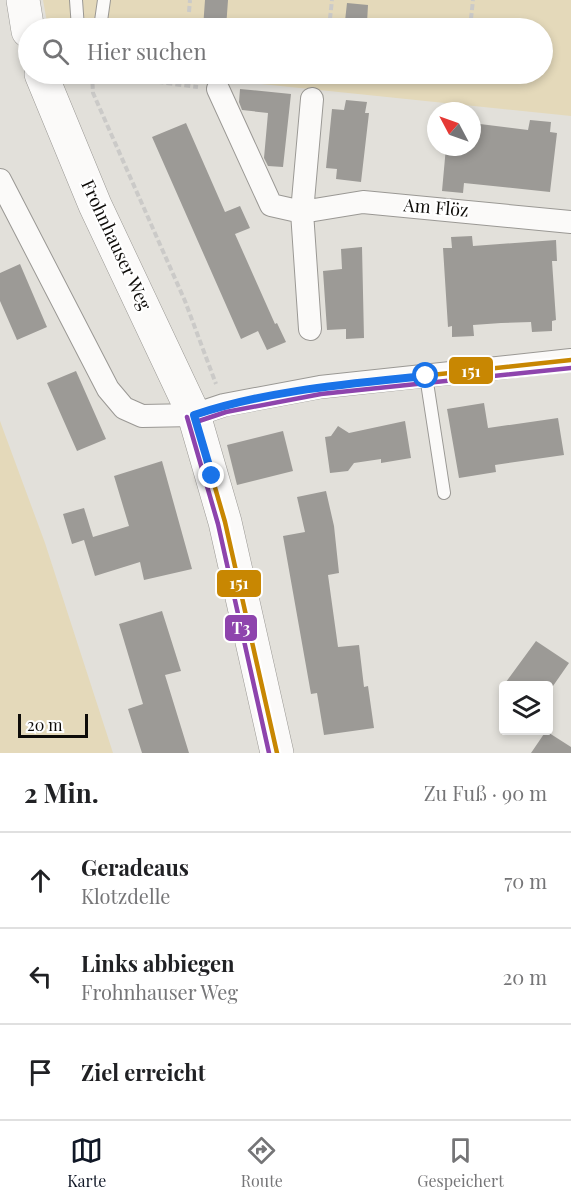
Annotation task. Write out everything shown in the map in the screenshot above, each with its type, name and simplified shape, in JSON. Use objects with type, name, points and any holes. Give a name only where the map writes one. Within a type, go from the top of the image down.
[{"type":"main road","points":[[23,0],[26,18]]},
{"type":"main road","name":"Frohnhauser Weg","points":[[45,84],[95,205],[209,410],[225,522],[277,753]]},
{"type":"street","name":"Am Flöz","points":[[218,89],[271,205],[302,212],[363,202],[571,222]]},
{"type":"street","points":[[310,329],[302,212],[312,99]]},
{"type":"street","points":[[0,180],[108,389],[124,408],[142,416],[209,410],[320,387],[571,360]]},
{"type":"lane","points":[[76,0],[77,18]]},
{"type":"lane","points":[[101,18],[104,0]]},
{"type":"lane","points":[[426,376],[444,493]]},
{"type":"path","points":[[189,12],[190,0]]},
{"type":"path","points":[[330,18],[332,0]]},
{"type":"path","points":[[471,18],[473,0]]},
{"type":"path","points":[[93,84],[93,93],[185,301],[209,410]]},
{"type":"path","points":[[177,84],[218,89]]},
{"type":"shaded area","points":[[43,0],[571,0],[571,116],[481,107],[481,102],[436,102],[262,84],[553,84],[553,18],[46,18]]},
{"type":"shaded area","points":[[0,421],[45,543],[113,753],[0,753]]},
{"type":"building","points":[[205,0],[228,0],[227,18],[204,18]]},
{"type":"building","points":[[347,3],[368,5],[367,18],[345,18]]},
{"type":"building","points":[[240,89],[291,94],[283,167],[268,166],[264,158],[268,113],[242,110],[239,102]]},
{"type":"building","points":[[346,100],[367,102],[365,113],[369,113],[361,182],[336,179],[337,169],[326,168],[332,109],[344,110]]},
{"type":"building","points":[[530,120],[551,122],[550,132],[557,133],[550,192],[464,183],[463,193],[442,191],[445,156],[481,156],[481,124],[528,130]]},
{"type":"building","points":[[186,123],[225,212],[240,206],[250,228],[235,234],[275,324],[277,323],[286,342],[267,350],[258,331],[241,339],[152,137]]},
{"type":"building","points":[[472,236],[473,246],[556,240],[557,261],[552,261],[556,320],[552,321],[552,331],[532,332],[531,322],[501,323],[473,325],[474,336],[452,337],[452,326],[448,327],[443,248],[452,248],[451,237]]},
{"type":"building","points":[[362,247],[364,338],[346,339],[346,329],[327,330],[323,271],[342,269],[341,249]]},
{"type":"building","points":[[20,264],[47,327],[17,340],[0,301],[0,273]]},
{"type":"building","points":[[76,371],[106,439],[77,451],[47,383]]},
{"type":"building","points":[[484,403],[488,428],[558,418],[564,455],[495,465],[496,472],[459,478],[447,409]]},
{"type":"building","points":[[405,421],[411,458],[381,463],[381,459],[354,463],[348,471],[330,473],[325,437],[331,436],[338,426],[349,433]]},
{"type":"building","points":[[283,431],[293,471],[237,485],[227,445]]},
{"type":"building","points":[[162,461],[192,569],[144,580],[140,562],[95,576],[84,540],[72,544],[63,514],[84,508],[93,537],[129,526],[114,476]]},
{"type":"building","points":[[326,491],[334,526],[339,573],[328,575],[338,647],[359,645],[364,687],[368,686],[374,728],[324,735],[317,693],[311,694],[283,536],[305,532],[297,497]]},
{"type":"building","points":[[162,611],[181,671],[165,675],[189,753],[142,753],[128,709],[143,704],[119,624]]},
{"type":"building","points":[[536,641],[569,663],[553,686],[553,681],[507,681]]},
{"type":"building","points":[[543,735],[552,735],[571,747],[571,753],[531,753]]},
{"type":"transit line","name":"151","points":[[194,415],[224,405],[320,387],[571,360]]},
{"type":"transit line","name":"T3","points":[[196,422],[226,412],[321,394],[571,368]]},
{"type":"transit line","name":"151","points":[[194,415],[225,522],[277,753]]},
{"type":"transit line","name":"T3","points":[[187,417],[218,524],[269,753]]},
{"type":"route","points":[[212,476],[194,415],[224,405],[320,387],[426,376]]}]
